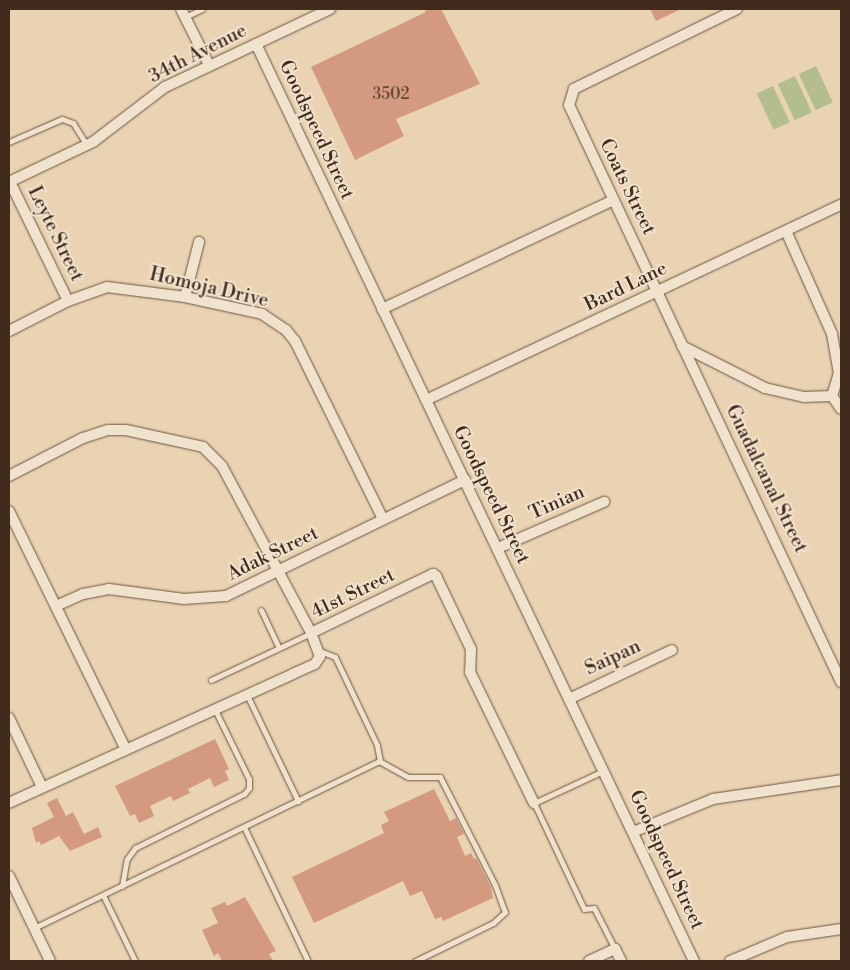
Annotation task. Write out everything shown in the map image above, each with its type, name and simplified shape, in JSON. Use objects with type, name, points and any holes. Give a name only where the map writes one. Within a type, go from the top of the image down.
[{"type":"street","name":"34th Avenue","points":[[9,182],[87,145],[151,96],[209,65],[330,9]]},
{"type":"street","name":"Coats Street","points":[[658,292],[570,109],[570,96],[574,89],[737,9]]},
{"type":"street","points":[[183,13],[209,65]]},
{"type":"street","name":"Goodspeed Street","points":[[256,44],[694,961]]},
{"type":"street","name":"Leyte Street","points":[[9,182],[68,301]]},
{"type":"street","points":[[382,309],[614,200]]},
{"type":"street","name":"Bard Lane","points":[[426,400],[841,205]]},
{"type":"street","points":[[786,231],[832,334],[839,373],[832,396]]},
{"type":"street","points":[[185,296],[199,242]]},
{"type":"street","name":"Homoja Drive","points":[[9,331],[68,301],[107,286],[185,296],[262,314],[286,330],[298,347],[383,519]]},
{"type":"street","name":"Guadalcanal Street","points":[[658,292],[840,675]]},
{"type":"street","points":[[682,346],[765,388],[804,396],[832,396]]},
{"type":"street","points":[[832,396],[841,409]]},
{"type":"street","points":[[9,476],[83,438],[108,430],[126,430],[192,443],[211,452],[222,466],[277,573],[311,633]]},
{"type":"street","name":"Adak Street","points":[[56,606],[83,594],[109,589],[184,599],[214,599],[238,593],[383,519],[465,480]]},
{"type":"street","name":"Tinian","points":[[498,548],[604,502]]},
{"type":"street","points":[[9,511],[125,748]]},
{"type":"street","name":"41st Street","points":[[9,803],[125,748],[315,664],[320,651],[311,633],[436,576],[471,649],[470,672],[534,803]]},
{"type":"street","name":"Saipan","points":[[569,699],[672,650]]},
{"type":"street","points":[[9,718],[42,787]]},
{"type":"street","points":[[633,832],[732,794],[841,780]]},
{"type":"street","points":[[9,876],[50,961]]},
{"type":"street","points":[[730,961],[787,937],[841,929]]},
{"type":"street","points":[[589,961],[615,949],[621,961]]},
{"type":"lane","points":[[183,13],[202,9]]},
{"type":"lane","points":[[9,142],[62,119],[73,123],[87,145]]},
{"type":"lane","points":[[261,610],[278,648]]},
{"type":"lane","points":[[212,680],[311,633]]},
{"type":"lane","points":[[320,651],[335,657],[377,745],[380,761],[408,777],[440,777],[495,885],[504,912],[492,923],[415,961]]},
{"type":"lane","points":[[246,694],[298,801]]},
{"type":"lane","points":[[122,886],[123,872],[134,848],[244,794],[249,788],[249,779],[214,709]]},
{"type":"lane","points":[[34,928],[380,761]]},
{"type":"lane","points":[[604,771],[534,803],[584,909],[594,908],[615,949]]},
{"type":"lane","points":[[244,827],[308,961]]},
{"type":"lane","points":[[103,895],[135,961]]},
{"type":"green space","points":[[816,66],[833,102],[816,110],[799,74]]},
{"type":"green space","points":[[795,76],[812,112],[795,120],[778,84]]},
{"type":"green space","points":[[773,86],[790,122],[774,130],[757,94]]},
{"type":"building","points":[[424,9],[441,9],[480,84],[396,119],[404,136],[355,160],[311,67],[426,12]]},
{"type":"building","points":[[650,9],[681,9],[656,21]]},
{"type":"building","points":[[215,739],[229,769],[225,771],[229,780],[214,787],[210,778],[188,789],[190,793],[173,801],[171,796],[150,806],[154,816],[139,823],[135,814],[130,816],[115,786]]},
{"type":"building","points":[[434,789],[450,821],[456,818],[464,834],[457,837],[465,856],[471,853],[474,859],[476,858],[491,887],[493,898],[443,921],[441,917],[435,919],[422,891],[410,896],[403,881],[314,923],[292,877],[384,833],[381,825],[389,821],[384,812]]},
{"type":"building","points":[[57,798],[66,816],[73,812],[84,834],[98,827],[102,837],[70,851],[59,836],[41,845],[39,841],[36,843],[32,828],[54,817],[47,803]]},
{"type":"building","points":[[245,897],[276,951],[269,954],[273,961],[222,961],[218,953],[214,956],[202,930],[218,923],[211,908],[225,902],[227,906]]}]
